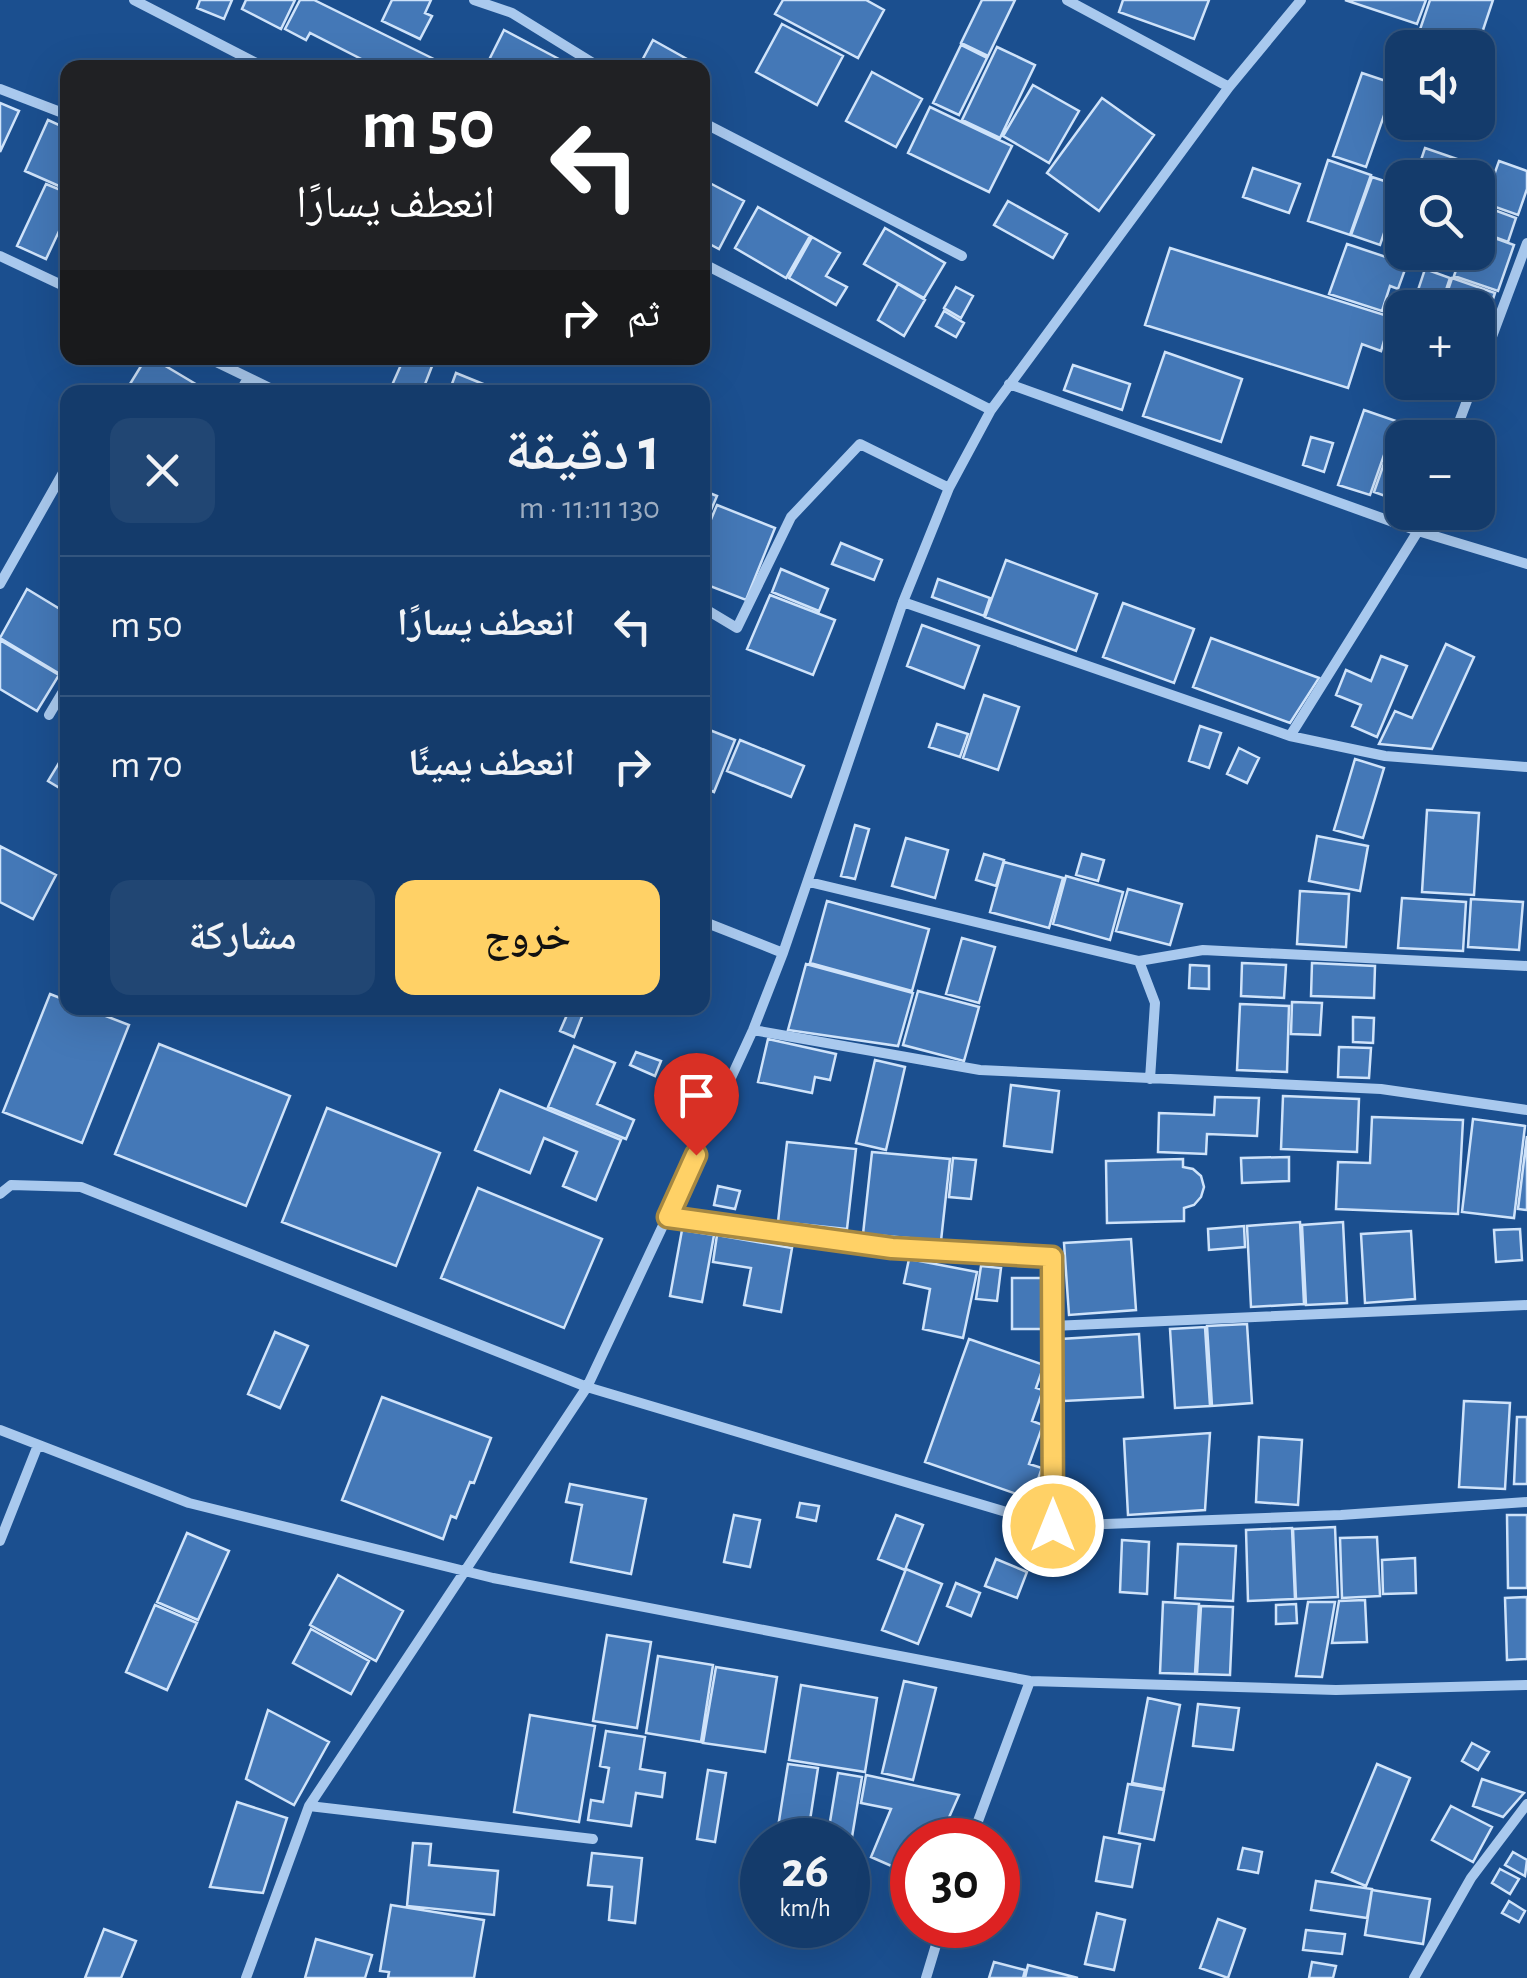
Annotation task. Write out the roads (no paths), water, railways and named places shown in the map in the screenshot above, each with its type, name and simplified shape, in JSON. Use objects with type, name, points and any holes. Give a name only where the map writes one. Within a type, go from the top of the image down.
[{"type":"street","points":[[134,0],[250,60]]},
{"type":"street","points":[[474,0],[512,14],[588,60]]},
{"type":"street","points":[[1067,0],[1229,87]]},
{"type":"street","points":[[246,1978],[309,1806],[587,1387],[668,1217],[753,1030],[783,953],[903,602],[949,488],[1009,384],[1229,87],[1301,0]]},
{"type":"street","points":[[0,89],[60,112]]},
{"type":"street","points":[[710,126],[962,256]]},
{"type":"street","points":[[1495,329],[1527,243]]},
{"type":"street","points":[[0,256],[60,284]]},
{"type":"street","points":[[710,267],[991,410]]},
{"type":"street","points":[[222,365],[263,385]]},
{"type":"street","points":[[244,385],[248,378]]},
{"type":"street","points":[[1009,384],[1418,531],[1527,564]]},
{"type":"street","points":[[710,612],[737,628],[791,517],[860,444],[949,488]]},
{"type":"street","points":[[0,584],[60,478]]},
{"type":"street","points":[[1290,736],[1418,531]]},
{"type":"street","points":[[903,602],[1290,736],[1385,756],[1527,767]]},
{"type":"street","points":[[49,715],[60,696]]},
{"type":"street","points":[[809,882],[1139,961],[1203,950],[1527,966]]},
{"type":"street","points":[[710,924],[783,953]]},
{"type":"street","points":[[1139,961],[1155,1003],[1150,1079]]},
{"type":"street","points":[[753,1030],[980,1070],[1381,1089],[1527,1110]]},
{"type":"street","points":[[0,1194],[11,1185],[81,1187],[587,1387],[1053,1526],[1341,1515],[1527,1502]]},
{"type":"street","points":[[668,1217],[892,1248],[1052,1257],[1053,1526]]},
{"type":"street","points":[[1052,1326],[1527,1305]]},
{"type":"street","points":[[0,1430],[188,1503],[463,1570],[1030,1681],[1336,1690],[1527,1684]]},
{"type":"street","points":[[0,1541],[38,1445]]},
{"type":"street","points":[[980,1818],[1030,1681]]},
{"type":"street","points":[[1414,1978],[1471,1878],[1527,1804]]},
{"type":"street","points":[[309,1806],[593,1838]]},
{"type":"street","points":[[926,1978],[935,1948]]}]
